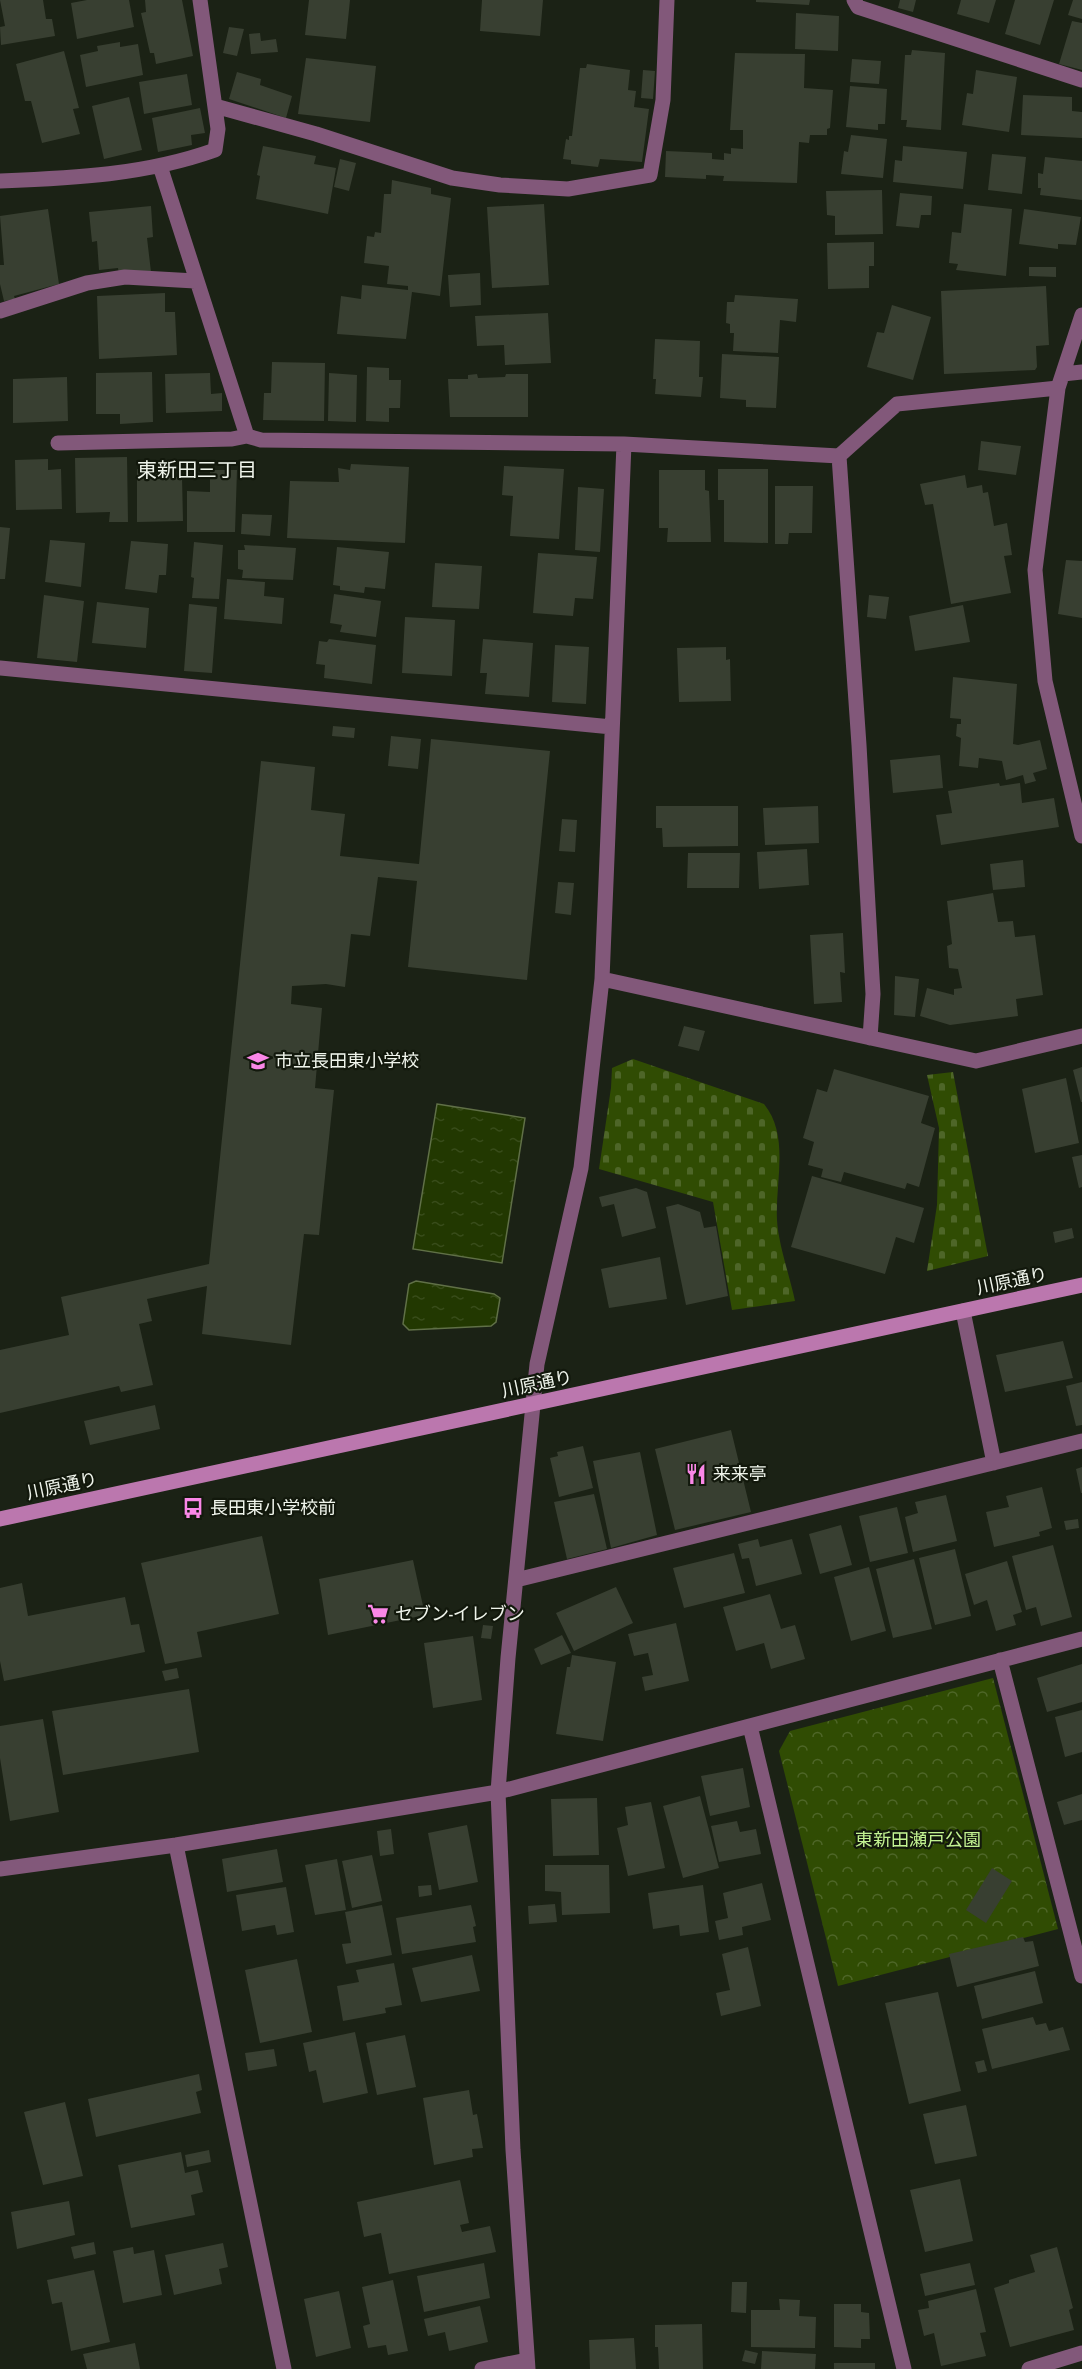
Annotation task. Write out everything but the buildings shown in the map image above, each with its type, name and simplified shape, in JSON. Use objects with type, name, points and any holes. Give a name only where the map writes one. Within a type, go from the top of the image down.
[{"type":"street","points":[[0,181],[92,177],[160,166],[215,150],[219,129],[200,0]]},
{"type":"street","points":[[215,106],[316,134],[452,178],[500,185],[568,189],[650,175],[663,100],[667,0]]},
{"type":"street","points":[[854,0],[858,7],[1082,80]]},
{"type":"street","points":[[160,166],[195,281],[247,436]]},
{"type":"street","points":[[0,311],[87,283],[125,277],[195,281]]},
{"type":"street","points":[[1082,315],[1060,381],[1035,570],[1045,681],[1082,836]]},
{"type":"street","points":[[58,443],[232,439],[247,436],[261,440],[624,444],[839,456],[897,404],[1060,381],[1082,372]]},
{"type":"street","points":[[482,2369],[528,2364],[513,2150],[498,1792],[508,1658],[537,1364],[580,1168],[602,979],[624,444]]},
{"type":"street","points":[[839,456],[873,994],[870,1038]]},
{"type":"street","points":[[0,668],[612,727]]},
{"type":"street","points":[[602,979],[976,1061],[1082,1036]]},
{"type":"street","name":"川原通り","points":[[0,1519],[1082,1285]]},
{"type":"street","points":[[963,1311],[994,1463]]},
{"type":"street","points":[[516,1580],[1082,1441]]},
{"type":"street","points":[[0,1869],[176,1845],[498,1792],[1082,1639]]},
{"type":"street","points":[[1000,1660],[1082,1976]]},
{"type":"street","points":[[750,1726],[904,2369]]},
{"type":"street","points":[[176,1845],[284,2369]]},
{"type":"street","points":[[1029,2369],[1082,2353]]},
{"type":"green space","points":[[633,1059],[764,1104],[777,1130],[780,1160],[777,1220],[795,1301],[732,1310],[713,1202],[599,1169],[612,1068]]},
{"type":"green space","points":[[953,1072],[988,1256],[927,1271],[937,1205],[939,1128],[927,1075]]},
{"type":"green space","name":"東新田瀬戸公園","points":[[993,1678],[1058,1929],[838,1986],[779,1751],[790,1731]]},
{"type":"water","points":[[437,1104],[525,1118],[502,1263],[413,1249]]},
{"type":"water","points":[[416,1281],[494,1294],[500,1298],[496,1322],[491,1326],[409,1330],[403,1324],[409,1284]]},
{"type":"place","name":"市立長田東小学校","points":[[258,1061]]},
{"type":"place","name":"来来亭","points":[[696,1474]]},
{"type":"place","name":"長田東小学校前","points":[[193,1508]]},
{"type":"place","name":"セブン-イレブン","points":[[378,1614]]},
{"type":"district","name":"東新田三丁目","points":[[197,470]]}]
